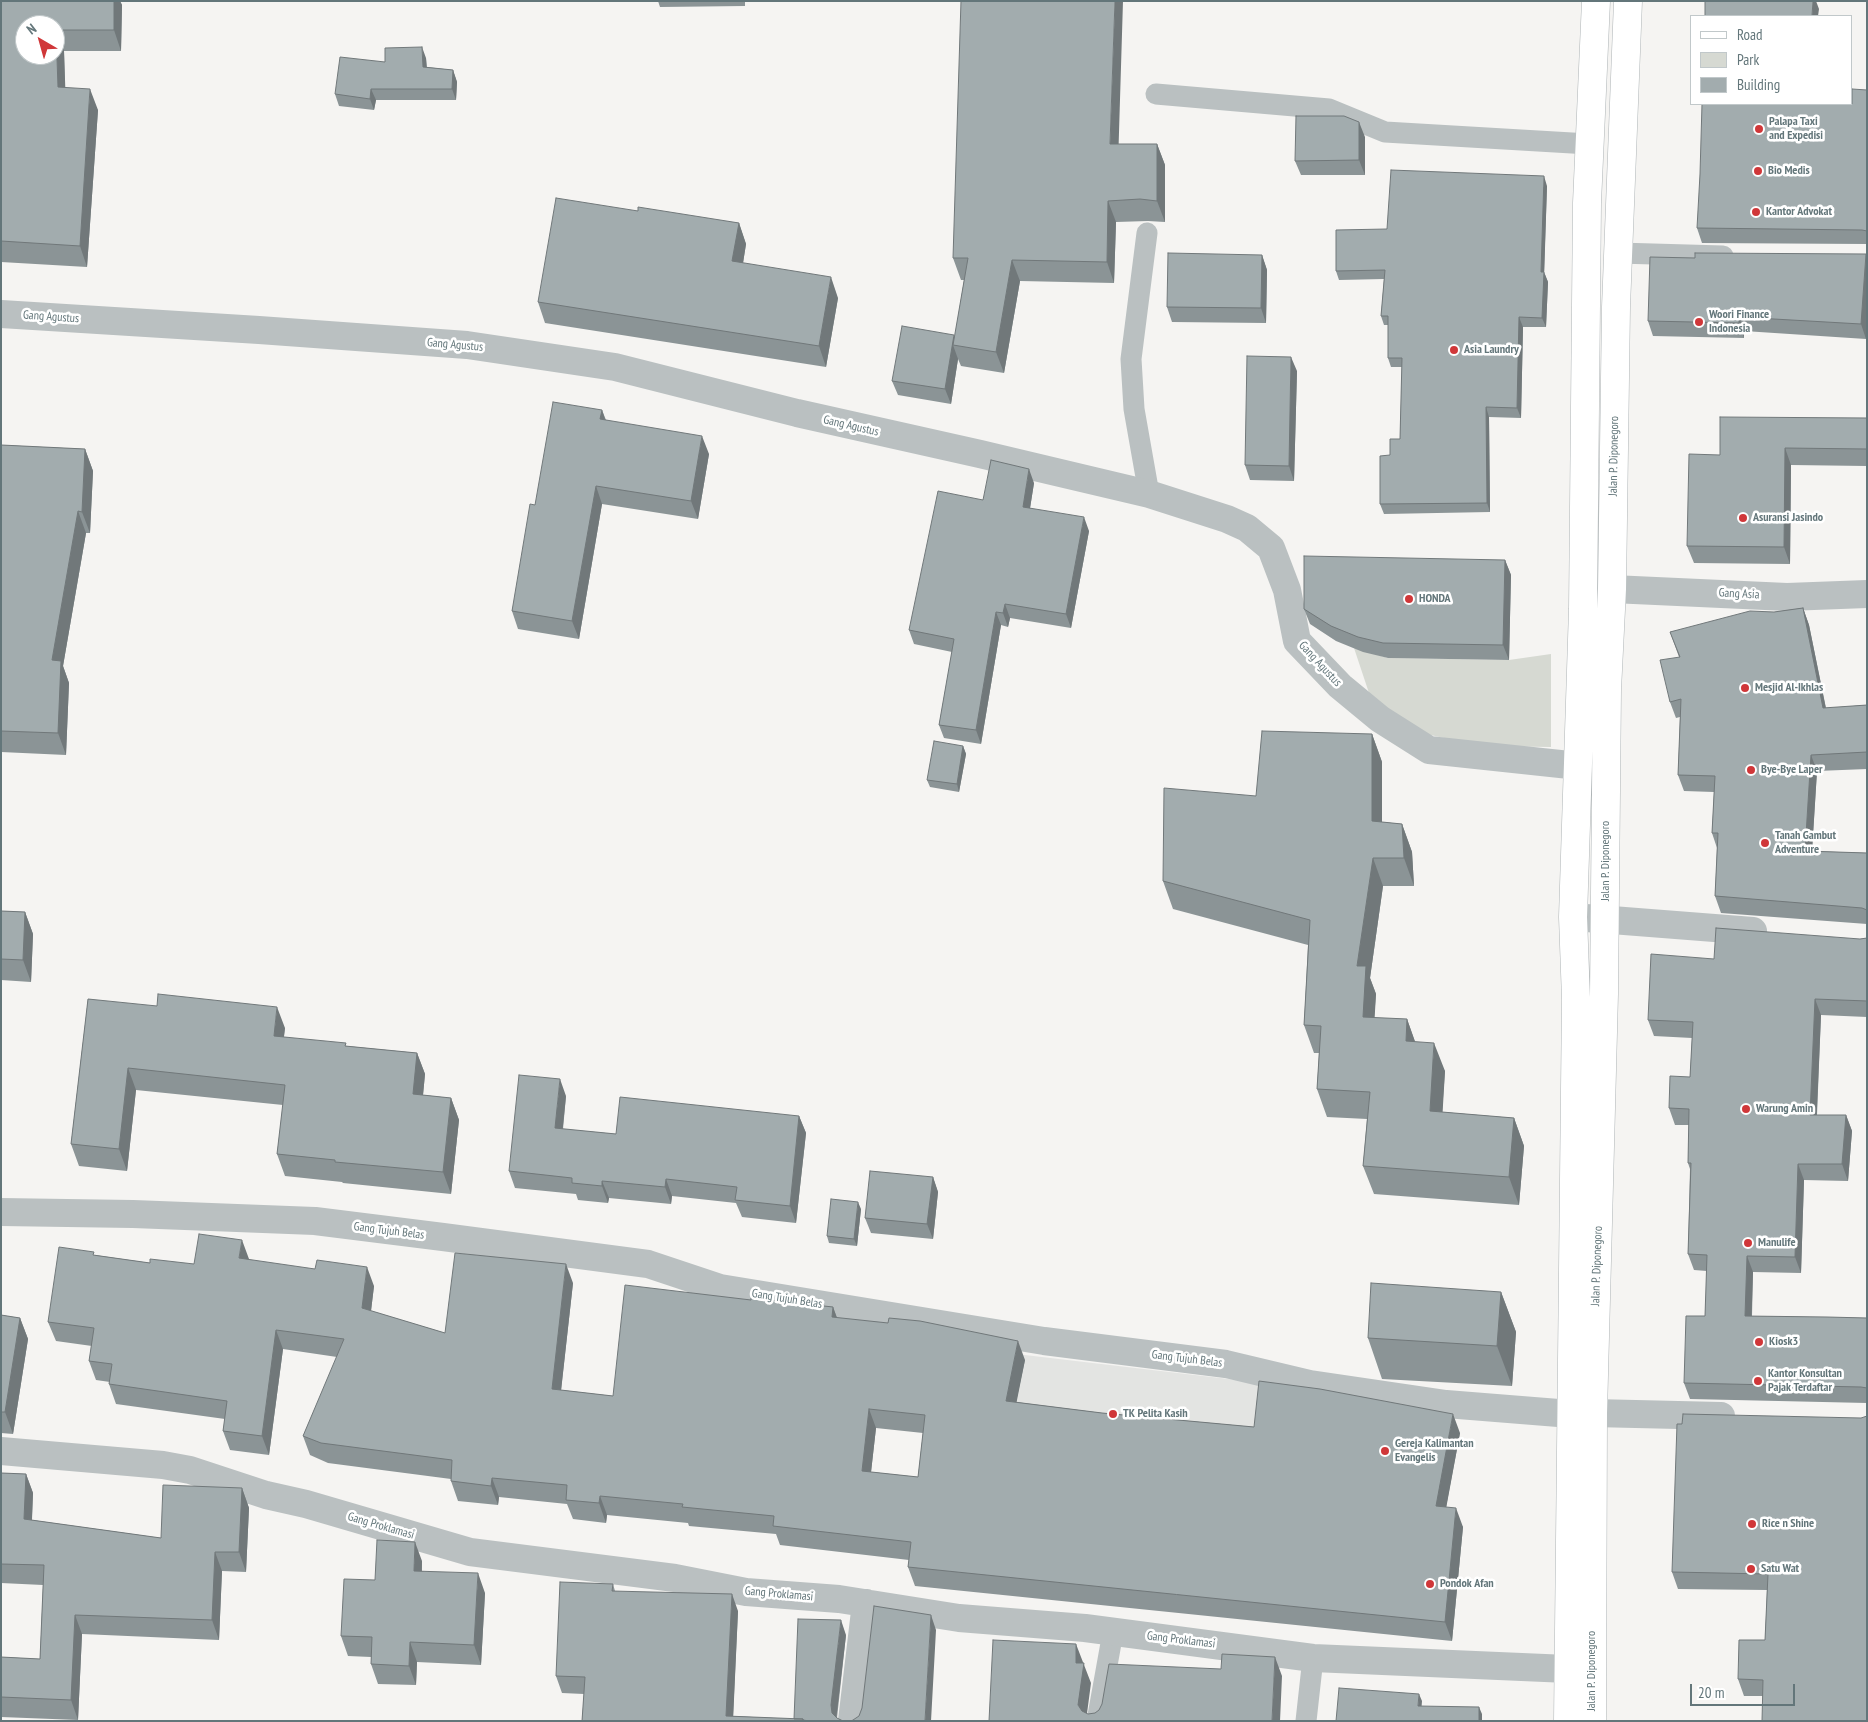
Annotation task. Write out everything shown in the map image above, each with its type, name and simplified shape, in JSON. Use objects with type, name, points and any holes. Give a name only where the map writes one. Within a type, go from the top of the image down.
[{"type":"main road","name":"Jalan P. Diponegoro","points":[[1592,1721],[1582,1413],[1576,999],[1573,917],[1583,609],[1587,203],[1596,1]]},
{"type":"main road","name":"Jalan P. Diponegoro","points":[[1568,1721],[1568,1669],[1605,920],[1607,690],[1612,589],[1618,253],[1628,1]]},
{"type":"street","name":"Gang Agustus","points":[[1,314],[467,345],[615,367],[797,414],[980,454],[1149,494],[1227,519],[1247,528],[1270,548],[1287,590],[1297,641],[1340,686],[1380,719],[1429,750],[1579,766]]},
{"type":"street","name":"Gang Asia","points":[[1612,589],[1787,597],[1867,594]]},
{"type":"street","points":[[1573,917],[1779,933]]},
{"type":"street","name":"Gang Tujuh Belas","points":[[1,1212],[133,1214],[315,1221],[648,1264],[720,1288],[1044,1341],[1226,1364],[1310,1384],[1446,1404],[1582,1413],[1750,1417]]},
{"type":"street","name":"Gang Proklamasi","points":[[1,1451],[163,1465],[190,1470],[266,1496],[306,1504],[470,1552],[675,1578],[746,1592],[839,1599],[959,1618],[1113,1632],[1313,1658],[1568,1669]]},
{"type":"street","points":[[852,1721],[866,1603]]},
{"type":"lane","points":[[1156,94],[1329,109],[1385,132],[1589,144]]},
{"type":"lane","points":[[1147,232],[1131,359],[1134,410],[1149,494]]},
{"type":"lane","points":[[1618,253],[1748,256]]},
{"type":"lane","points":[[1097,1721],[1113,1632]]},
{"type":"lane","points":[[1306,1721],[1313,1658]]},
{"type":"shaded area","name":"TK Pelita Kasih","points":[[974,1349],[1271,1384],[1256,1504],[952,1444]]},
{"type":"green space","points":[[1354,648],[1388,658],[1509,660],[1551,654],[1551,747],[1480,746],[1417,732],[1370,696]]},
{"type":"building","points":[[1,1],[114,1],[114,30],[65,30],[65,15],[15,15],[15,65],[57,65],[58,87],[90,89],[80,246],[1,241]]},
{"type":"building","points":[[961,1],[1115,1],[1110,144],[1157,144],[1157,201],[1140,199],[1108,201],[1107,262],[1012,260],[996,352],[953,345],[968,258],[953,258]]},
{"type":"building","points":[[1705,1],[1813,1],[1812,15],[1705,15]]},
{"type":"building","points":[[422,47],[423,67],[453,70],[452,89],[371,89],[370,99],[335,94],[340,57],[385,62],[385,48]]},
{"type":"building","points":[[1853,89],[1867,90],[1867,231],[1697,228],[1702,105],[1853,105]]},
{"type":"building","points":[[1296,116],[1344,116],[1359,122],[1359,160],[1295,161]]},
{"type":"building","points":[[1391,170],[1544,176],[1541,272],[1544,272],[1542,318],[1519,317],[1517,408],[1486,407],[1487,503],[1380,504],[1380,456],[1390,455],[1390,439],[1400,439],[1402,358],[1388,358],[1388,316],[1381,316],[1385,270],[1336,271],[1336,230],[1387,229]]},
{"type":"building","points":[[556,198],[638,211],[638,207],[739,223],[732,261],[831,277],[819,346],[538,302]]},
{"type":"building","points":[[1168,253],[1262,255],[1261,308],[1167,307]]},
{"type":"building","points":[[1695,253],[1866,254],[1861,324],[1739,317],[1739,323],[1648,321],[1650,257],[1695,258]]},
{"type":"building","points":[[902,326],[954,335],[945,389],[892,381]]},
{"type":"building","points":[[1247,356],[1291,357],[1289,466],[1245,465]]},
{"type":"building","points":[[553,402],[602,410],[600,419],[702,436],[691,501],[596,486],[572,621],[512,611],[530,504],[535,505]]},
{"type":"building","points":[[1720,417],[1867,418],[1867,449],[1785,448],[1784,547],[1687,546],[1689,454],[1720,455]]},
{"type":"building","points":[[1,445],[85,449],[82,512],[78,511],[52,660],[61,661],[58,733],[1,731]]},
{"type":"building","points":[[991,460],[1029,469],[1023,507],[1084,517],[1066,614],[1005,604],[1003,613],[996,612],[976,730],[939,725],[954,639],[909,630],[938,491],[983,500]]},
{"type":"building","name":"HONDA","points":[[1304,556],[1505,560],[1503,645],[1383,643],[1358,637],[1331,626],[1304,609]]},
{"type":"building","points":[[1803,608],[1823,708],[1867,705],[1867,752],[1811,755],[1805,851],[1867,853],[1867,910],[1862,908],[1715,896],[1718,833],[1712,833],[1715,776],[1678,775],[1681,699],[1670,702],[1660,660],[1680,657],[1670,632],[1750,611],[1774,612]]},
{"type":"building","points":[[1262,731],[1372,734],[1372,821],[1402,824],[1404,858],[1373,858],[1357,966],[1366,966],[1363,1017],[1407,1019],[1406,1041],[1434,1043],[1430,1111],[1514,1118],[1509,1177],[1363,1166],[1370,1092],[1317,1089],[1321,1026],[1304,1025],[1310,920],[1163,881],[1164,788],[1256,796]]},
{"type":"building","points":[[934,741],[963,746],[957,784],[927,780]]},
{"type":"building","points":[[1,911],[25,912],[23,960],[1,959]]},
{"type":"building","points":[[1716,928],[1867,938],[1867,1001],[1815,999],[1810,1115],[1846,1115],[1842,1164],[1798,1164],[1795,1257],[1747,1256],[1745,1316],[1867,1318],[1867,1388],[1684,1383],[1686,1316],[1705,1316],[1707,1255],[1688,1254],[1691,1163],[1688,1163],[1689,1109],[1669,1108],[1670,1076],[1690,1077],[1693,1022],[1648,1020],[1651,954],[1714,959]]},
{"type":"building","points":[[158,994],[277,1007],[274,1036],[346,1043],[345,1046],[417,1053],[413,1094],[451,1098],[443,1172],[335,1162],[335,1160],[277,1154],[285,1085],[128,1068],[119,1149],[71,1144],[88,999],[157,1006]]},
{"type":"building","points":[[519,1075],[560,1079],[555,1128],[616,1134],[620,1097],[799,1116],[790,1206],[735,1200],[737,1187],[666,1179],[665,1187],[602,1181],[602,1186],[572,1183],[572,1178],[509,1171]]},
{"type":"building","points":[[870,1171],[933,1177],[927,1224],[865,1218]]},
{"type":"building","points":[[831,1199],[858,1202],[854,1239],[827,1236]]},
{"type":"building","points":[[199,1234],[242,1240],[239,1258],[315,1269],[317,1260],[367,1267],[362,1308],[445,1333],[455,1253],[566,1264],[552,1389],[613,1396],[625,1285],[751,1300],[751,1298],[833,1307],[832,1317],[888,1323],[889,1318],[920,1321],[1018,1341],[1006,1401],[1102,1413],[1254,1427],[1259,1381],[1320,1389],[1453,1414],[1436,1506],[1456,1508],[1445,1622],[908,1567],[911,1542],[773,1526],[774,1516],[682,1507],[683,1504],[600,1496],[599,1503],[566,1500],[567,1485],[492,1478],[491,1486],[451,1481],[452,1460],[321,1443],[303,1436],[344,1339],[276,1330],[262,1436],[223,1431],[227,1401],[109,1384],[112,1364],[89,1361],[94,1328],[48,1322],[59,1247],[94,1252],[93,1255],[150,1263],[150,1259],[194,1264]],"holes":[[[869,1409],[925,1415],[918,1477],[862,1471]]]},
{"type":"building","points":[[1371,1283],[1501,1292],[1497,1346],[1368,1338]]},
{"type":"building","points":[[1,1315],[20,1318],[5,1412],[1,1412]]},
{"type":"building","points":[[1683,1414],[1861,1418],[1867,1416],[1867,1721],[1762,1721],[1763,1680],[1738,1679],[1739,1640],[1765,1640],[1768,1574],[1672,1572],[1677,1424],[1682,1424]]},
{"type":"building","points":[[1,1473],[26,1474],[24,1519],[161,1538],[163,1485],[242,1488],[239,1552],[215,1552],[212,1620],[75,1615],[71,1700],[1,1697],[1,1657],[40,1659],[44,1565],[1,1564]]},
{"type":"building","points":[[377,1540],[415,1542],[414,1571],[478,1573],[474,1645],[410,1642],[409,1666],[371,1664],[372,1637],[341,1636],[344,1579],[375,1580]]},
{"type":"building","points":[[560,1582],[613,1584],[612,1591],[732,1594],[726,1716],[803,1719],[803,1721],[582,1721],[585,1677],[556,1676]]},
{"type":"building","points":[[874,1606],[931,1615],[925,1721],[851,1721],[859,1716],[862,1708]]},
{"type":"building","points":[[798,1619],[841,1620],[831,1705],[832,1713],[843,1721],[794,1719]]},
{"type":"building","points":[[993,1640],[1076,1644],[1076,1663],[1084,1663],[1078,1705],[1082,1711],[1088,1714],[1095,1713],[1102,1704],[1109,1664],[1221,1669],[1222,1654],[1275,1657],[1272,1721],[989,1721]]},
{"type":"building","points":[[1339,1688],[1419,1694],[1418,1706],[1479,1707],[1479,1721],[1336,1721]]},
{"type":"place","name":"Palapa Taxi and Expedisi","points":[[1759,129]]},
{"type":"place","name":"Bio Medis","points":[[1758,171]]},
{"type":"place","name":"Kantor Advokat","points":[[1756,212]]},
{"type":"place","name":"Woori Finance Indonesia","points":[[1699,322]]},
{"type":"place","name":"Asia Laundry","points":[[1454,350]]},
{"type":"place","name":"Asuransi Jasindo","points":[[1743,518]]},
{"type":"place","name":"HONDA","points":[[1409,599]]},
{"type":"place","name":"Mesjid Al-Ikhlas","points":[[1745,688]]},
{"type":"place","name":"Bye-Bye Laper","points":[[1751,770]]},
{"type":"place","name":"Tanah Gambut Adventure","points":[[1765,843]]},
{"type":"place","name":"Warung Amin","points":[[1746,1109]]},
{"type":"place","name":"Manulife","points":[[1748,1243]]},
{"type":"place","name":"Kiosk3","points":[[1759,1342]]},
{"type":"place","name":"Kantor Konsultan Pajak Terdaftar","points":[[1758,1381]]},
{"type":"place","name":"TK Pelita Kasih","points":[[1113,1414]]},
{"type":"place","name":"Gereja Kalimantan Evangelis","points":[[1385,1451]]},
{"type":"place","name":"Rice n Shine","points":[[1752,1524]]},
{"type":"place","name":"Satu Wat","points":[[1751,1569]]},
{"type":"place","name":"Pondok Afan","points":[[1430,1584]]}]
